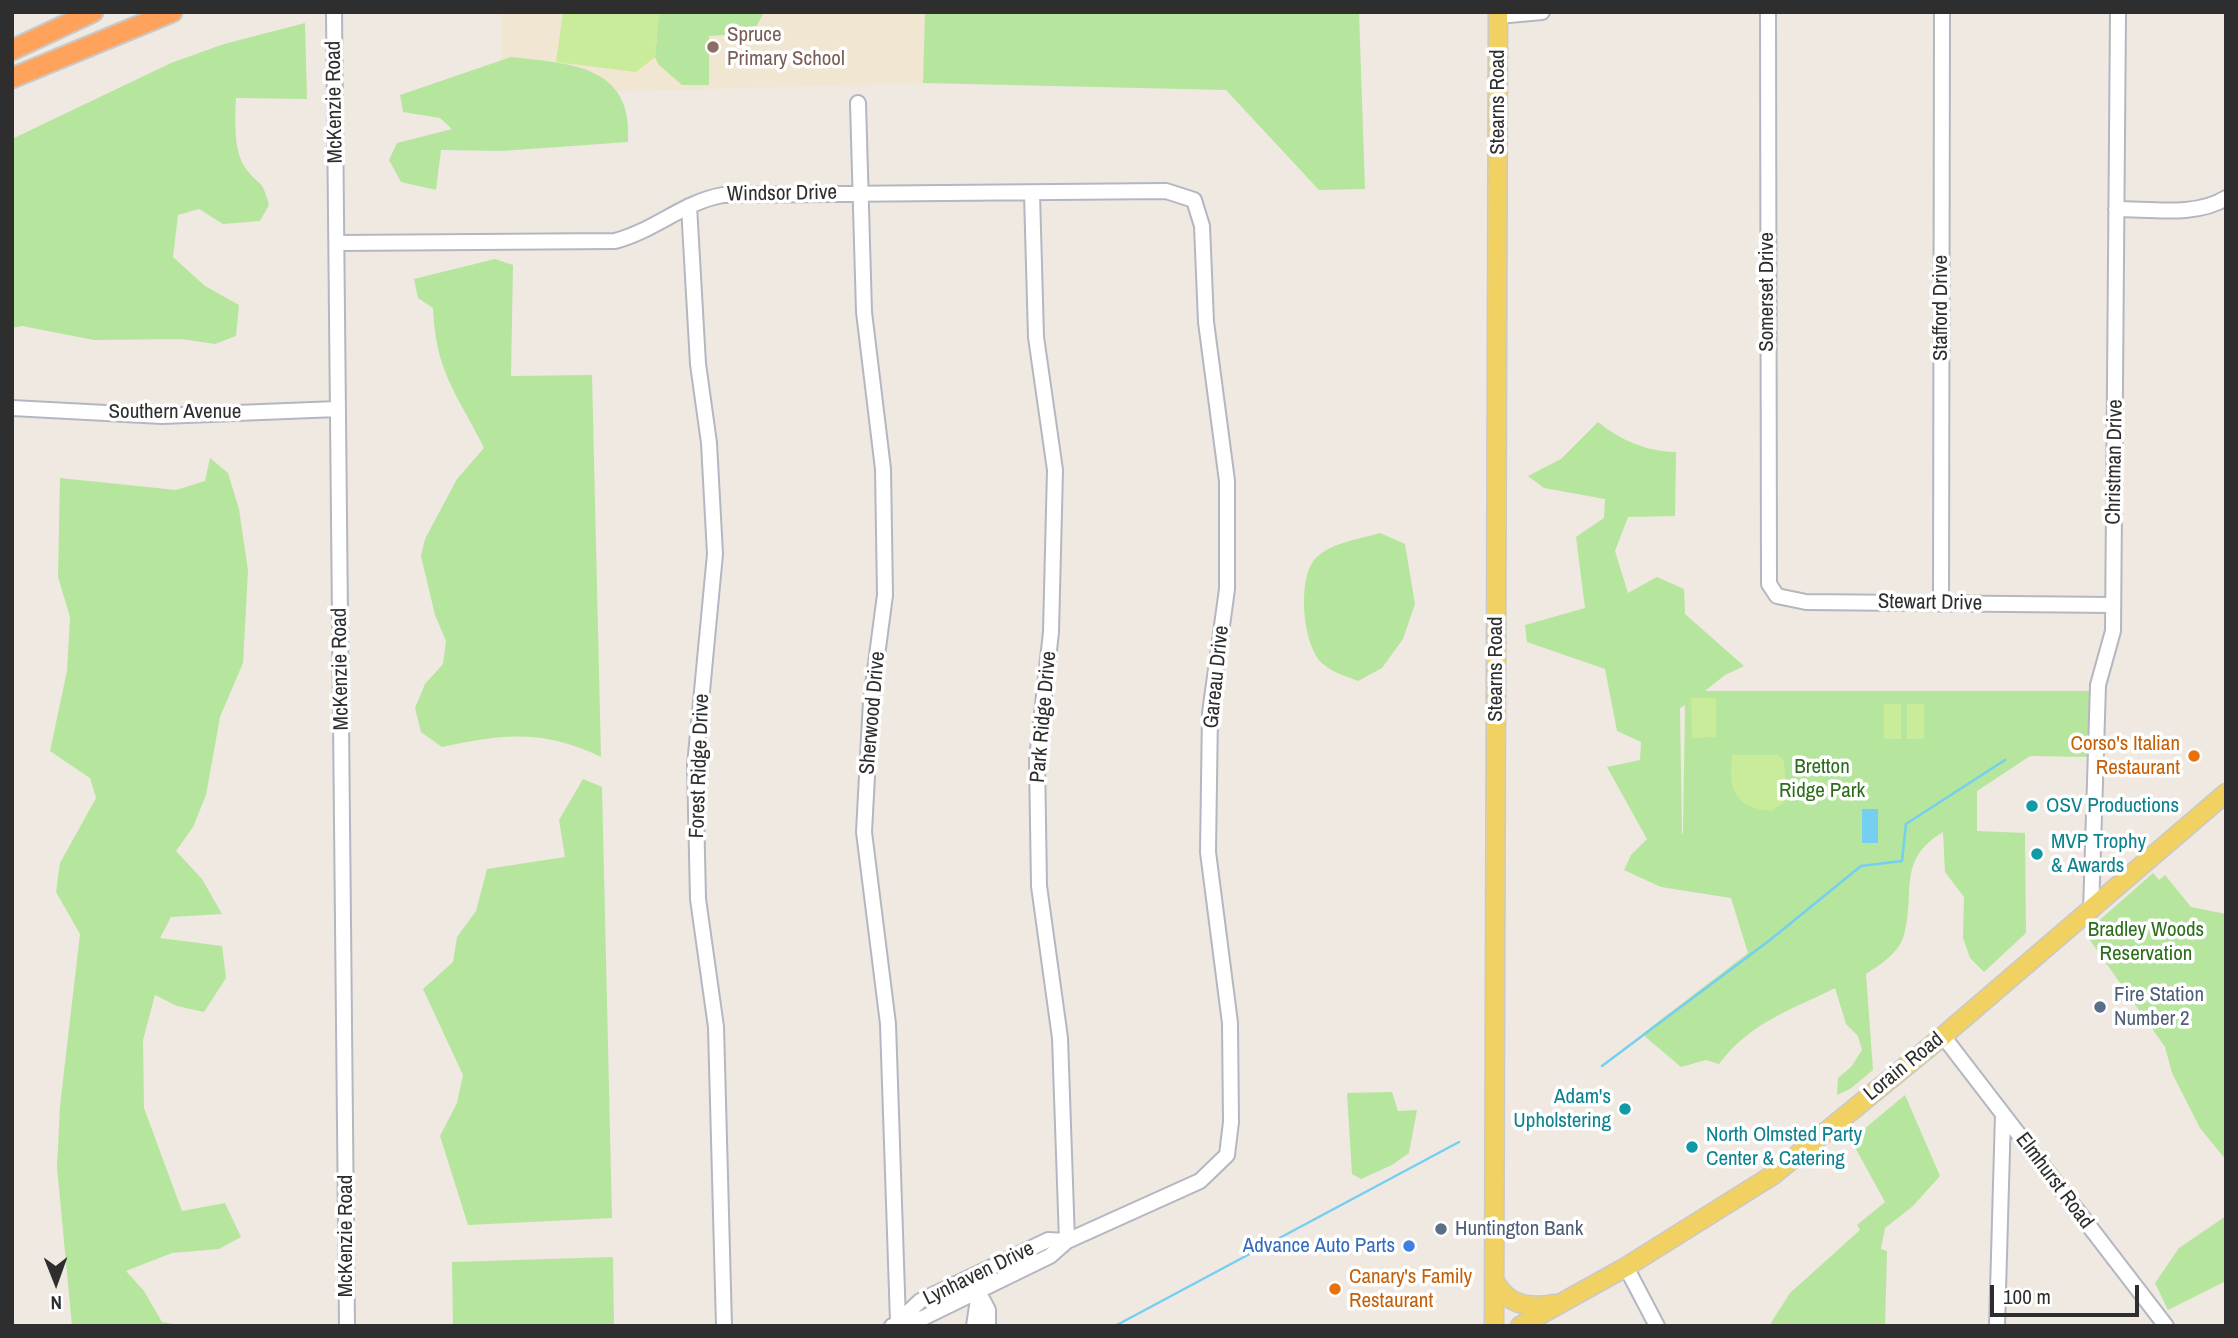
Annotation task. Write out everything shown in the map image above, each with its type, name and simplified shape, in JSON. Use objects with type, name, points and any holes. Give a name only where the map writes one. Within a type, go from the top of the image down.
[{"type":"highway","points":[[12,50],[93,12]]},
{"type":"highway","points":[[12,78],[172,12]]},
{"type":"main road","name":"Stearns Road","points":[[1494,1326],[1498,14]]},
{"type":"main road","name":"Lorain Road","points":[[1520,1326],[1626,1266],[1773,1175],[1943,1036],[2226,793]]},
{"type":"main road","points":[[1495,1281],[1501,1294],[1524,1305],[1561,1303]]},
{"type":"street","name":"McKenzie Road","points":[[334,12],[347,1326]]},
{"type":"street","points":[[1498,14],[1542,12]]},
{"type":"street","name":"Somerset Drive","points":[[1766,571],[1769,12]]},
{"type":"street","name":"Stafford Drive","points":[[1941,604],[1942,12]]},
{"type":"street","name":"Christman Drive","points":[[2091,911],[2098,685],[2113,631],[2118,12]]},
{"type":"street","name":"Sherwood Drive","points":[[858,103],[864,312],[883,468],[886,595],[871,701],[864,832],[888,1024],[895,1324]]},
{"type":"street","name":"Windsor Drive","points":[[338,243],[615,241],[635,236],[689,206],[723,195],[1166,191],[1194,200]]},
{"type":"street","name":"Park Ridge Drive","points":[[1032,194],[1036,337],[1055,470],[1051,632],[1037,759],[1039,886],[1060,1038],[1067,1241]]},
{"type":"street","points":[[2116,209],[2196,209],[2213,206],[2226,198]]},
{"type":"street","name":"Gareau Drive","points":[[1194,200],[1202,226],[1206,322],[1227,481],[1227,589],[1210,713],[1208,852],[1230,1023],[1231,1122],[1227,1155]]},
{"type":"street","name":"Forest Ridge Drive","points":[[689,206],[698,364],[709,443],[715,554],[695,765],[698,899],[716,1027],[724,1326]]},
{"type":"street","name":"Southern Avenue","points":[[12,408],[162,416],[337,409]]},
{"type":"street","name":"Stewart Drive","points":[[1766,571],[1769,584],[1777,596],[1791,601],[2112,605]]},
{"type":"street","name":"Elmhurst Road","points":[[1943,1036],[2165,1326]]},
{"type":"street","points":[[1997,1326],[2003,1114]]},
{"type":"street","name":"Lynhaven Drive","points":[[895,1324],[923,1318],[980,1293],[1050,1256],[1067,1241],[1200,1181],[1227,1155]]},
{"type":"street","name":"Lynhaven Drive","points":[[895,1324],[920,1301],[1048,1240],[1067,1241]]},
{"type":"street","points":[[1626,1266],[1657,1326]]},
{"type":"street","points":[[974,1326],[980,1293],[979,1273]]},
{"type":"street","points":[[980,1293],[988,1310],[988,1326]]},
{"type":"shaded area","name":"Spruce Primary School","points":[[501,12],[925,12],[923,83],[502,95]]},
{"type":"green space","points":[[563,12],[659,12],[655,57],[636,72],[556,62]]},
{"type":"green space","points":[[659,12],[764,12],[753,33],[709,36],[709,85],[682,85],[658,64],[655,57]]},
{"type":"green space","points":[[925,12],[1359,12],[1365,189],[1319,190],[1226,90],[923,83]]},
{"type":"green space","points":[[305,23],[307,99],[236,98],[239,153],[246,169],[262,186],[269,205],[260,221],[223,224],[199,209],[178,215],[173,257],[205,286],[239,305],[236,336],[215,344],[181,339],[94,340],[22,326],[12,328],[12,139],[171,63],[224,44]]},
{"type":"green space","points":[[511,57],[575,66],[594,73],[609,83],[620,97],[627,116],[628,142],[502,151],[441,150],[436,190],[401,182],[389,160],[397,143],[452,129],[440,118],[403,112],[400,95]]},
{"type":"green space","points":[[495,259],[513,265],[511,376],[592,375],[601,757],[580,748],[541,738],[504,737],[442,747],[421,732],[415,708],[425,684],[443,664],[446,641],[435,615],[421,556],[425,539],[457,479],[484,448],[443,367],[433,308],[418,298],[414,279]]},
{"type":"green space","name":"Bretton Ridge Park","points":[[1598,422],[1635,444],[1676,452],[1675,516],[1628,517],[1615,551],[1628,593],[1657,577],[1684,589],[1685,614],[1744,666],[1725,675],[1705,691],[2092,691],[2090,757],[2030,756],[1977,791],[1977,831],[2025,833],[2026,933],[1984,972],[1970,958],[1963,938],[1964,897],[1945,872],[1943,832],[1928,843],[1913,866],[1902,941],[1889,958],[1866,974],[1873,1070],[1850,1089],[1837,1095],[1838,1078],[1851,1067],[1862,1050],[1858,1036],[1846,1024],[1835,988],[1758,1028],[1731,1050],[1719,1064],[1706,1060],[1681,1067],[1642,1034],[1748,953],[1731,898],[1661,887],[1624,870],[1631,855],[1647,839],[1607,767],[1640,760],[1641,742],[1617,731],[1605,669],[1527,642],[1525,625],[1585,608],[1576,537],[1604,518],[1605,499],[1544,488],[1528,476],[1561,459]],"holes":[[[1685,705],[1683,833],[1680,708]]]},
{"type":"green space","points":[[210,458],[228,473],[239,509],[248,571],[243,663],[220,717],[206,795],[193,827],[176,851],[202,879],[222,914],[171,917],[160,938],[222,946],[226,978],[204,1012],[177,1006],[155,995],[143,1040],[144,1108],[182,1211],[225,1203],[241,1237],[219,1249],[172,1253],[126,1271],[144,1291],[162,1322],[184,1326],[72,1326],[57,1167],[60,1106],[80,934],[56,892],[60,863],[96,798],[90,778],[50,751],[67,671],[70,617],[58,577],[60,478],[176,490],[205,481]]},
{"type":"green space","points":[[1380,533],[1405,544],[1415,604],[1403,639],[1382,668],[1358,681],[1331,670],[1316,656],[1307,629],[1305,583],[1314,560],[1327,549]]},
{"type":"green space","points":[[1691,698],[1716,698],[1716,737],[1692,738]]},
{"type":"green space","points":[[1884,704],[1901,704],[1901,739],[1884,739]]},
{"type":"green space","points":[[1907,704],[1924,704],[1924,739],[1907,739]]},
{"type":"green space","points":[[1732,755],[1778,755],[1784,761],[1787,800],[1771,811],[1758,809],[1741,801],[1736,795],[1731,778]]},
{"type":"green space","points":[[583,779],[602,787],[612,1218],[468,1225],[440,1136],[457,1103],[463,1075],[423,989],[453,962],[457,937],[476,911],[487,869],[565,857],[559,820]]},
{"type":"green space","name":"Bradley Woods Reservation","points":[[2153,873],[2159,880],[2165,875],[2191,907],[2226,914],[2226,1160],[2200,1128],[2172,1073],[2165,1047],[2085,933]]},
{"type":"green space","points":[[1392,1092],[1398,1111],[1417,1110],[1409,1153],[1392,1165],[1361,1179],[1352,1174],[1347,1093]]},
{"type":"green space","points":[[1905,1095],[1940,1176],[1913,1206],[1885,1228],[1881,1249],[1887,1251],[1885,1326],[1769,1326],[1790,1293],[1860,1230],[1857,1225],[1885,1202],[1851,1140]]},
{"type":"green space","points":[[2226,1216],[2226,1281],[2168,1310],[2155,1283],[2179,1248]]},
{"type":"green space","points":[[613,1257],[614,1326],[453,1326],[452,1262]]},
{"type":"water","points":[[1862,809],[1878,809],[1878,843],[1862,843]]},
{"type":"waterway","points":[[1602,1066],[1770,940],[1861,866],[1902,861],[1906,824],[2005,760]]},
{"type":"waterway","points":[[1115,1326],[1459,1142]]},
{"type":"place","name":"Spruce Primary School","points":[[713,47]]},
{"type":"place","name":"Corso's Italian Restaurant","points":[[2194,756]]},
{"type":"place","name":"OSV Productions","points":[[2032,806]]},
{"type":"place","name":"MVP Trophy & Awards","points":[[2037,854]]},
{"type":"place","name":"Fire Station Number 2","points":[[2100,1007]]},
{"type":"place","name":"Adam's Upholstering","points":[[1625,1109]]},
{"type":"place","name":"North Olmsted Party Center & Catering","points":[[1692,1147]]},
{"type":"place","name":"Huntington Bank","points":[[1441,1229]]},
{"type":"place","name":"Advance Auto Parts","points":[[1409,1246]]},
{"type":"place","name":"Canary's Family Restaurant","points":[[1335,1289]]}]
